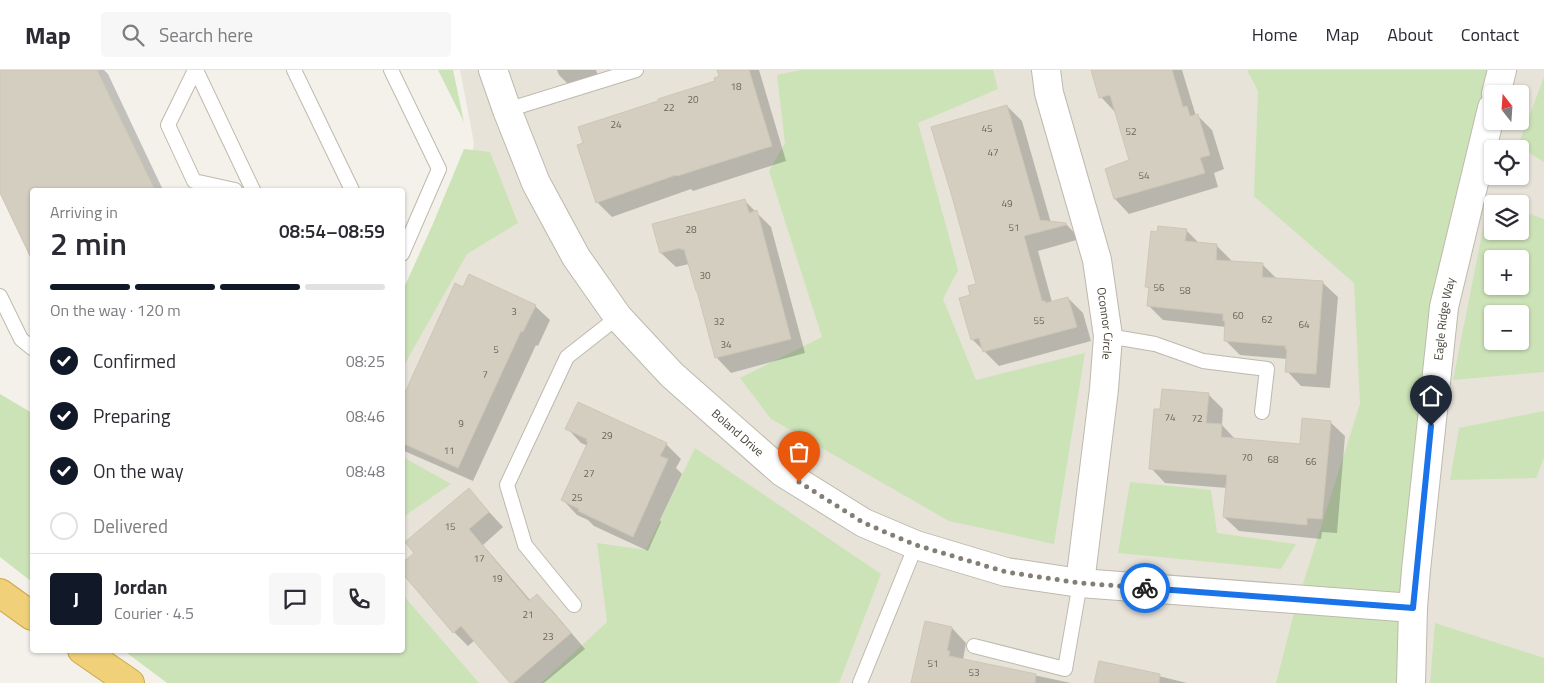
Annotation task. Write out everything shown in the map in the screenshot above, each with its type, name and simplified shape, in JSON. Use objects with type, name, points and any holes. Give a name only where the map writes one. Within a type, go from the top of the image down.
[{"type":"highway","points":[[0,593],[30,615]]},
{"type":"highway","points":[[86,653],[130,683]]},
{"type":"street","name":"Boland Drive","points":[[493,70],[536,183],[576,257],[618,317],[672,375],[782,472],[864,523],[916,545],[1006,572],[1080,583],[1413,608]]},
{"type":"street","name":"Oconnor Circle","points":[[1046,70],[1049,92],[1097,260],[1108,336],[1104,389],[1080,583]]},
{"type":"street","points":[[1498,85],[1502,70]]},
{"type":"street","name":"Eagle Ridge Way","points":[[1411,683],[1413,608],[1444,306],[1487,130]]},
{"type":"lane","points":[[196,70],[168,125],[194,182],[225,188]]},
{"type":"lane","points":[[196,70],[252,188]]},
{"type":"lane","points":[[294,70],[351,188]]},
{"type":"lane","points":[[391,70],[439,169],[405,247]]},
{"type":"lane","points":[[507,110],[636,70]]},
{"type":"lane","points":[[0,296],[21,339],[30,346]]},
{"type":"lane","points":[[574,605],[525,544],[507,486],[567,357],[618,317]]},
{"type":"lane","points":[[1108,336],[1155,344],[1203,361],[1267,369],[1262,412]]},
{"type":"lane","points":[[860,683],[916,545]]},
{"type":"lane","points":[[974,646],[1065,669],[1080,583]]},
{"type":"shaded area","points":[[460,70],[1544,70],[1544,683],[444,683],[405,633],[405,339],[460,237],[474,143]]},
{"type":"green space","points":[[438,70],[453,70],[464,122]]},
{"type":"green space","points":[[801,70],[993,70],[998,89],[918,123],[958,270],[943,299],[976,380],[1085,353],[1054,544],[949,521],[771,419],[740,378],[822,337],[769,171],[785,143],[777,75]]},
{"type":"green space","points":[[1247,70],[1487,70],[1450,322],[1420,683],[1276,683],[1295,609],[1360,404],[1354,283],[1254,196],[1258,91]]},
{"type":"green space","points":[[1544,77],[1544,162],[1529,153],[1529,140],[1520,140],[1524,130],[1529,130],[1529,117]]},
{"type":"green space","points":[[464,149],[490,152],[518,223],[467,254],[405,363],[405,286]]},
{"type":"green space","points":[[1529,213],[1544,219],[1544,372],[1453,380],[1484,224],[1484,240],[1529,240]]},
{"type":"green space","points":[[0,394],[30,412],[30,580],[0,557]]},
{"type":"green space","points":[[1544,411],[1544,458],[1536,478],[1450,480],[1459,428]]},
{"type":"green space","points":[[695,448],[881,574],[839,683],[541,683],[607,622],[597,543],[646,550]]},
{"type":"green space","points":[[405,458],[451,484],[405,516]]},
{"type":"green space","points":[[1130,482],[1211,490],[1217,533],[1296,544],[1281,569],[1118,553]]},
{"type":"green space","points":[[405,597],[479,683],[167,683],[127,653],[405,653]]},
{"type":"green space","points":[[1435,623],[1544,658],[1544,683],[1430,683]]},
{"type":"building","points":[[0,70],[97,70],[154,188],[30,188],[30,256],[0,193]]},
{"type":"building","points":[[717,70],[749,70],[772,146],[676,175],[596,203],[577,145],[583,143],[578,127],[715,81],[714,78],[719,76]]},
{"type":"building","points":[[1091,70],[1172,70],[1183,107],[1187,106],[1190,116],[1198,114],[1210,155],[1200,158],[1205,173],[1114,199],[1105,169],[1129,160],[1110,95],[1099,98]]},
{"type":"building","points":[[1007,105],[1040,220],[1066,223],[1066,225],[1024,236],[1042,301],[1046,303],[1068,297],[1077,327],[983,352],[979,338],[971,340],[959,298],[970,295],[968,286],[976,284],[931,127]]},
{"type":"building","points":[[745,199],[749,213],[757,210],[791,339],[715,358],[684,249],[660,253],[652,224]]},
{"type":"building","points":[[1158,226],[1187,229],[1185,241],[1217,244],[1216,260],[1263,263],[1262,277],[1323,281],[1316,374],[1285,372],[1286,346],[1224,341],[1225,321],[1223,321],[1223,314],[1147,306],[1149,287],[1145,287],[1151,231],[1157,232]]},
{"type":"building","points":[[469,274],[536,305],[523,332],[521,331],[458,468],[405,444],[405,392],[455,283],[463,287]]},
{"type":"building","points":[[1162,389],[1209,393],[1206,423],[1222,424],[1221,437],[1300,444],[1302,418],[1331,421],[1322,519],[1307,518],[1307,525],[1223,517],[1227,475],[1149,469],[1154,409],[1160,409]]},
{"type":"building","points":[[578,402],[667,443],[660,456],[668,459],[633,537],[578,511],[579,509],[561,500],[588,442],[586,441],[587,439],[565,429]]},
{"type":"building","points":[[469,488],[489,512],[469,529],[529,601],[537,594],[571,633],[513,683],[510,683],[461,626],[453,633],[405,577],[405,560],[414,553],[405,542]]},
{"type":"building","points":[[925,621],[952,627],[947,651],[950,651],[949,656],[1036,674],[1035,683],[911,683]]},
{"type":"building","points":[[1099,661],[1160,674],[1159,683],[1094,683]]},
{"type":"way so far","points":[[799,482],[864,523],[916,545],[1006,572],[1080,583],[1145,588]]},
{"type":"route","points":[[1145,588],[1413,608],[1431,426]]}]
